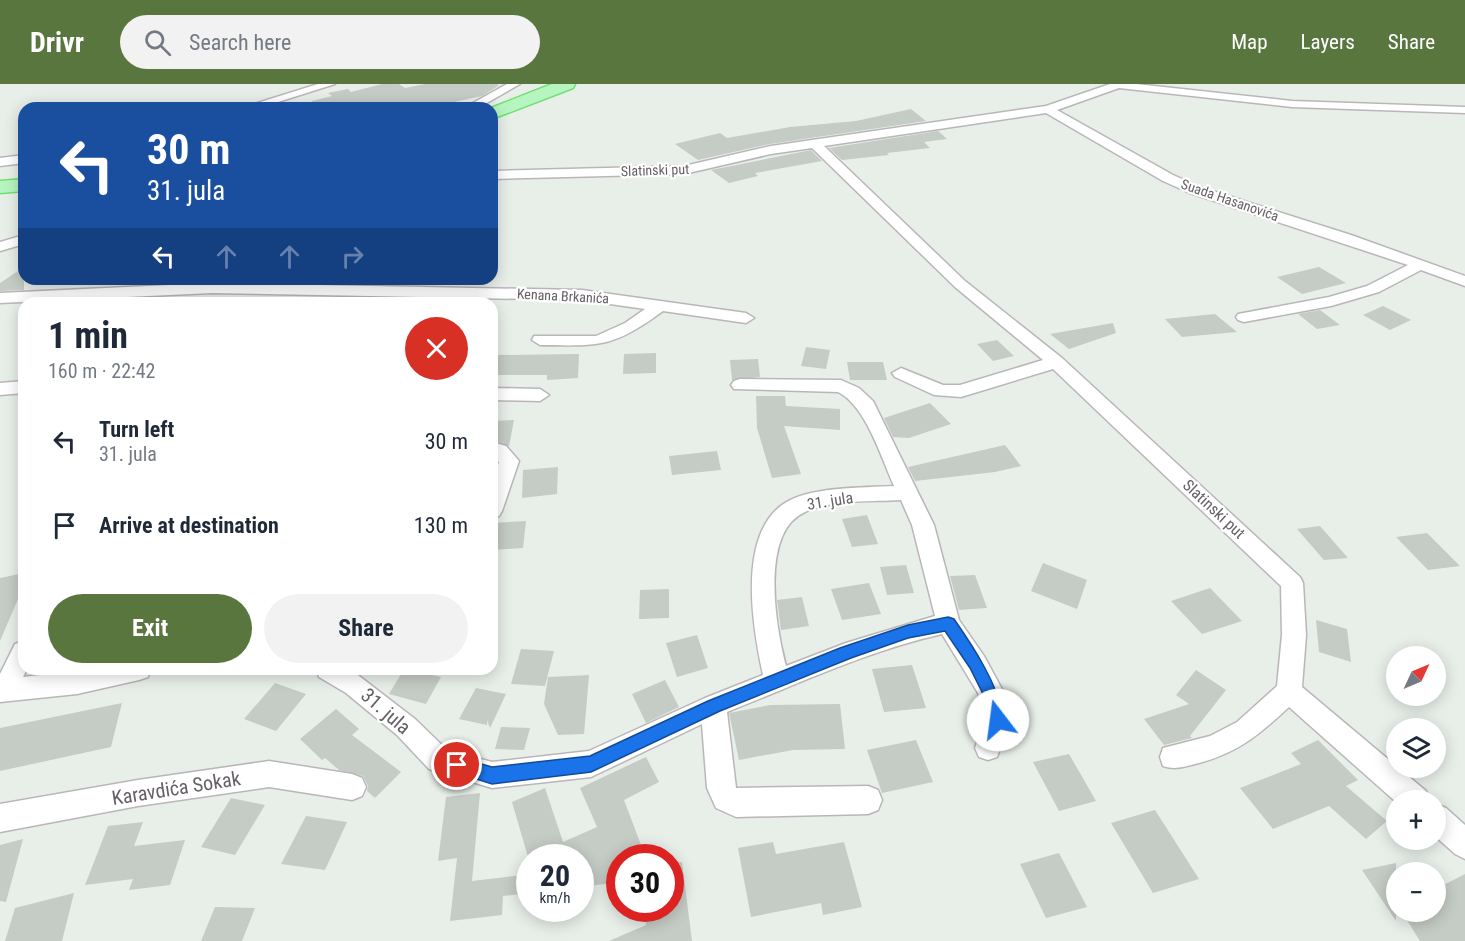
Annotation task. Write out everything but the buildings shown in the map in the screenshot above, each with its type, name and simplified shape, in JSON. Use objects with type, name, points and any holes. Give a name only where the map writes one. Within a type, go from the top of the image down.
[{"type":"main road","points":[[498,112],[567,84]]},
{"type":"main road","points":[[0,187],[18,186]]},
{"type":"street","points":[[267,102],[330,84]]},
{"type":"street","points":[[481,102],[515,84]]},
{"type":"street","name":"Slatinski put","points":[[498,175],[684,170],[771,150],[890,135],[990,116],[1048,110],[1119,85],[1186,95],[1316,105],[1387,110],[1465,110]]},
{"type":"street","name":"Suada Hasanovića","points":[[1048,110],[1168,178],[1195,190],[1422,264],[1465,282]]},
{"type":"street","name":"Slatinski put","points":[[816,145],[960,284],[1056,362],[1292,583],[1294,635],[1289,691]]},
{"type":"street","points":[[0,162],[18,160]]},
{"type":"street","points":[[0,247],[18,241]]},
{"type":"street","points":[[1244,317],[1331,301],[1373,289],[1422,264]]},
{"type":"street","name":"Kenana Brkanića","points":[[21,297],[212,288],[582,295],[746,318]]},
{"type":"street","name":"Kenana Brkanića","points":[[0,298],[18,297]]},
{"type":"street","points":[[540,340],[598,341],[631,327],[658,307]]},
{"type":"street","points":[[901,373],[940,391],[961,391],[1056,362]]},
{"type":"street","points":[[740,385],[841,386],[853,392],[866,405],[923,525],[948,623],[975,663],[990,692],[998,720],[988,748]]},
{"type":"street","points":[[0,389],[18,388]]},
{"type":"street","points":[[498,394],[540,395]]},
{"type":"street","points":[[498,452],[509,461],[498,493]]},
{"type":"street","name":"31. jula","points":[[777,682],[765,612],[765,570],[771,534],[778,521],[790,510],[809,502],[908,492]]},
{"type":"street","name":"31. jula","points":[[338,675],[355,685],[406,727],[439,760],[492,775],[591,764],[714,706],[846,653],[908,632],[948,623]]},
{"type":"street","points":[[2,691],[18,662]]},
{"type":"street","points":[[2,691],[77,683],[112,675]]},
{"type":"street","points":[[1173,757],[1215,747],[1246,730],[1289,691],[1403,790]]},
{"type":"street","points":[[714,706],[720,788],[726,798],[736,803],[868,800]]},
{"type":"street","name":"Karavdića Sokak","points":[[0,818],[138,793],[269,774],[352,787]]},
{"type":"street","points":[[1446,827],[1465,844]]},
{"type":"route","points":[[457,765],[492,775],[591,764],[714,706],[846,653],[908,632],[948,623],[975,663],[990,692],[998,720]]}]
